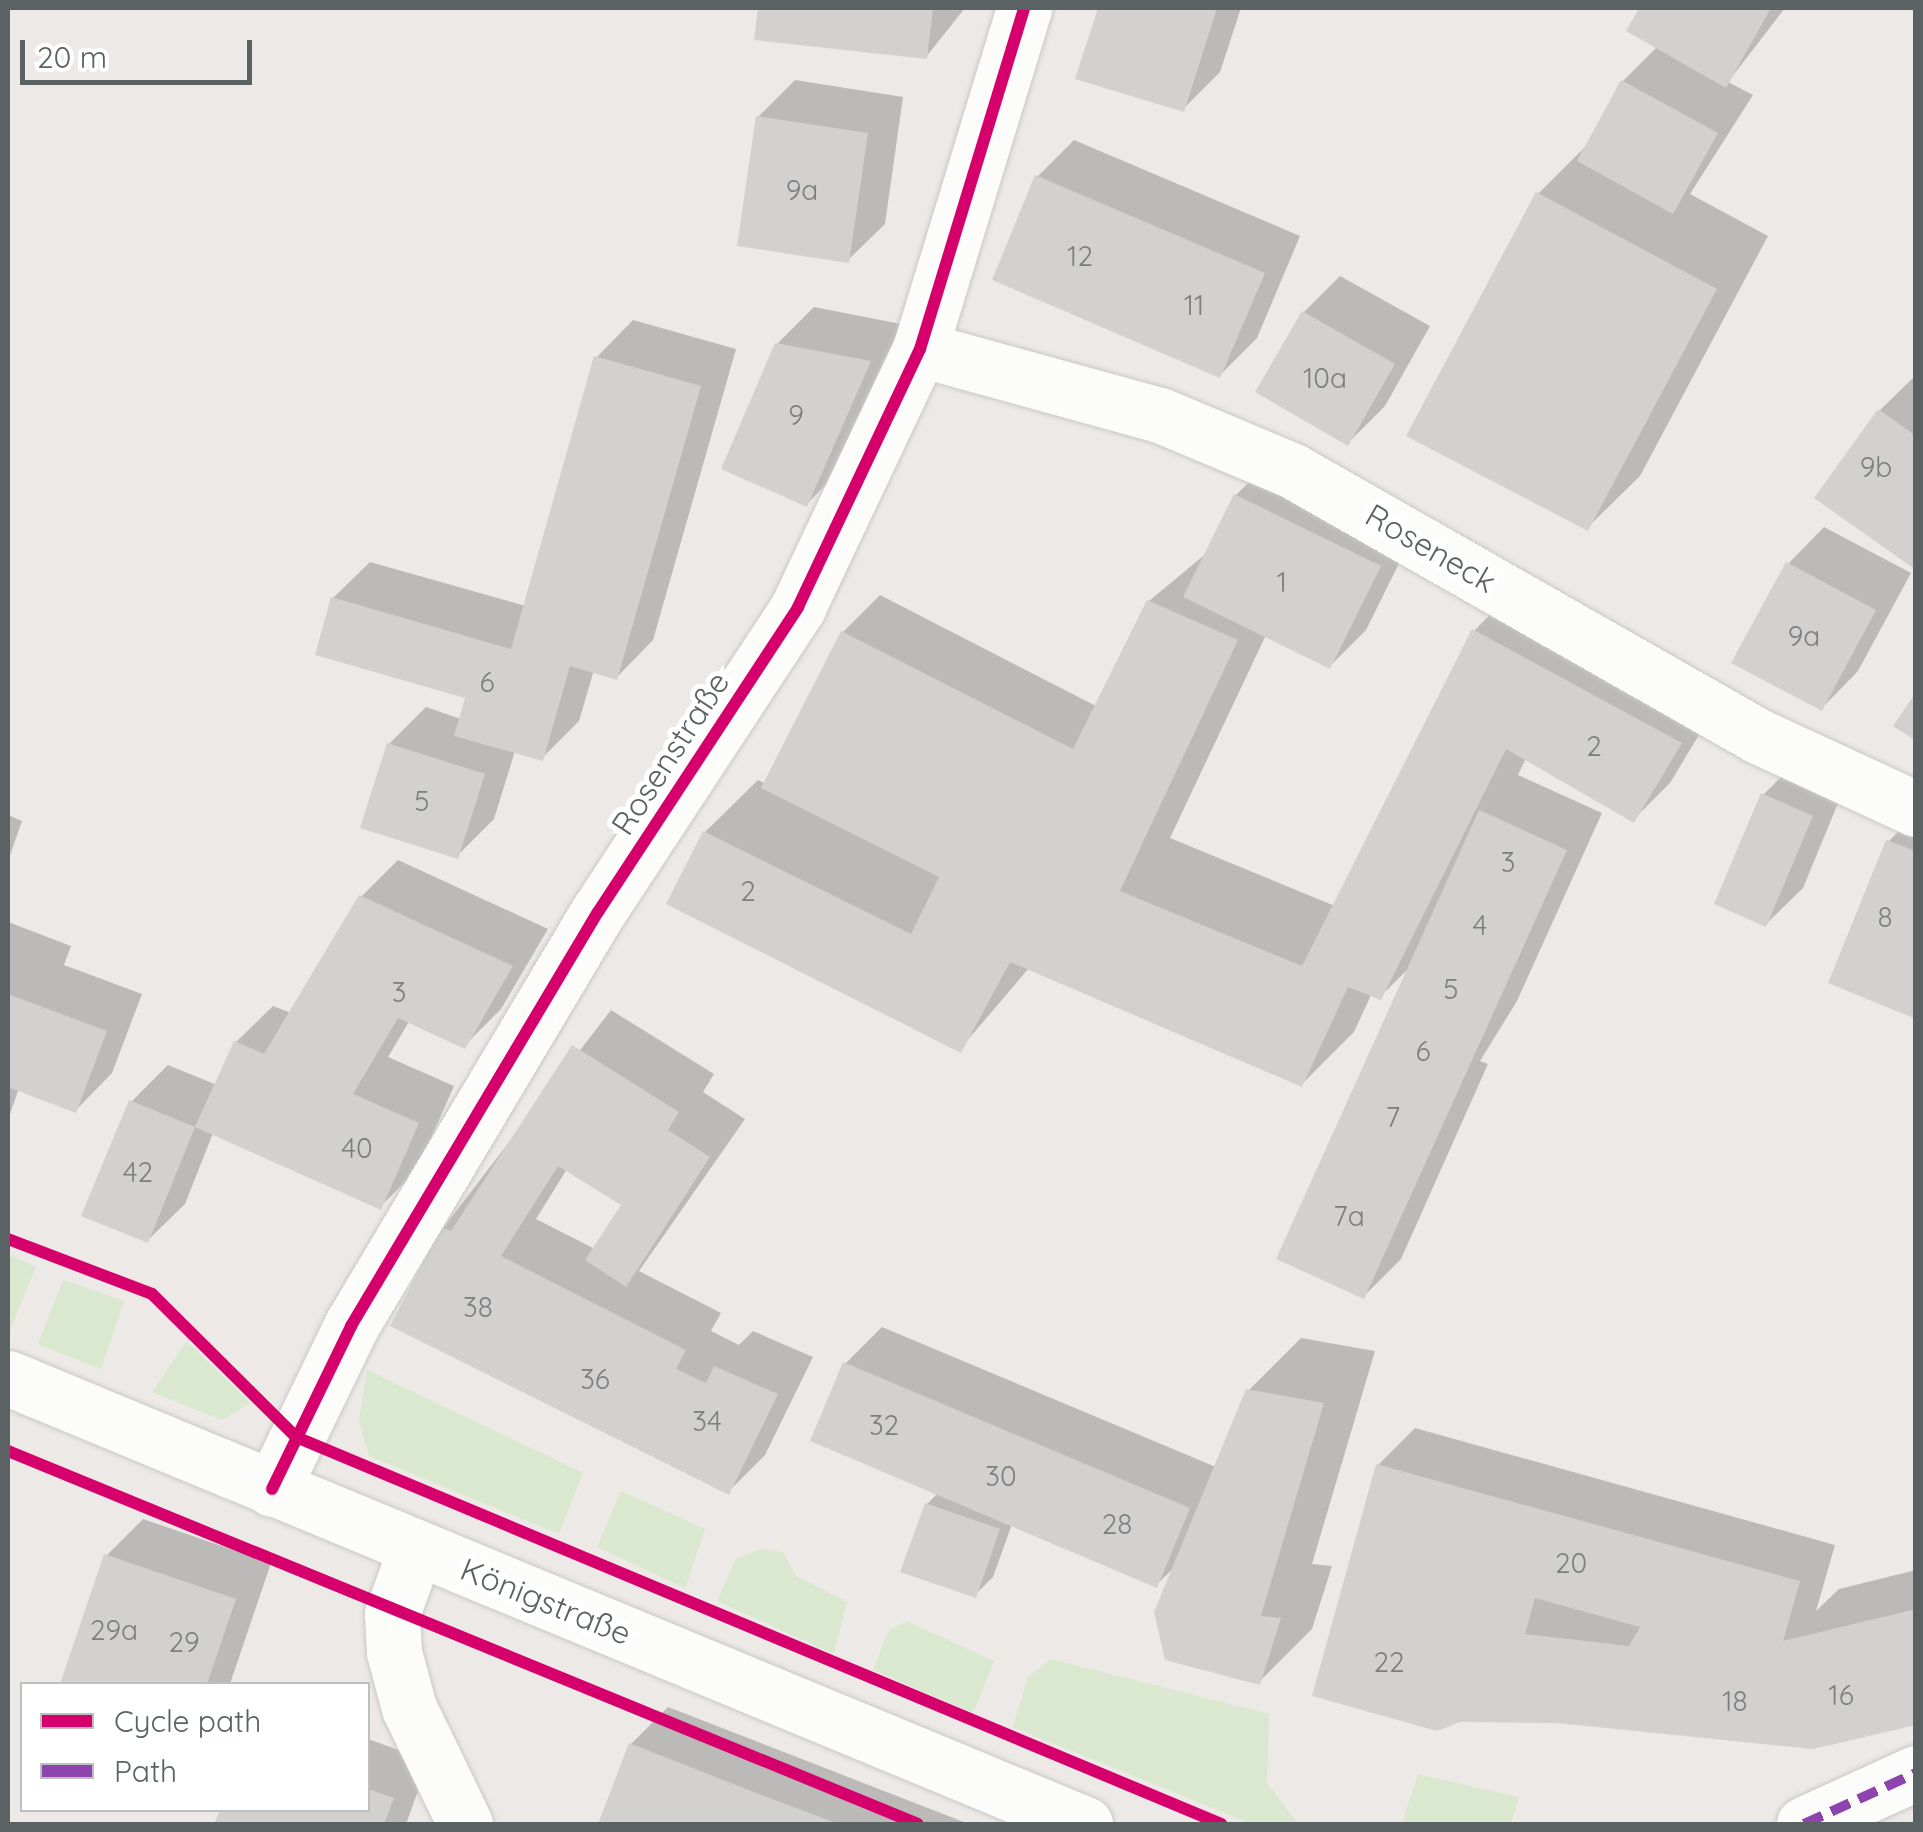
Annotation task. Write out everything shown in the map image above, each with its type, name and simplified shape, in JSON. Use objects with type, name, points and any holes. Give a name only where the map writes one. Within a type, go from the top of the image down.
[{"type":"street","name":"Rosenstraße","points":[[272,1488],[351,1326],[598,912],[798,608],[920,350],[1024,8]]},
{"type":"street","name":"Roseneck","points":[[920,350],[1160,415],[1293,471],[1758,736],[1916,809]]},
{"type":"street","name":"Königstraße","points":[[8,1378],[1085,1824]]},
{"type":"street","points":[[416,1548],[392,1614],[394,1652],[409,1708],[465,1824]]},
{"type":"street","points":[[1804,1824],[1916,1773]]},
{"type":"green space","points":[[8,1254],[36,1267],[10,1330],[8,1329]]},
{"type":"green space","points":[[63,1280],[124,1301],[101,1369],[38,1344]]},
{"type":"green space","points":[[187,1341],[250,1403],[222,1420],[152,1392]]},
{"type":"green space","points":[[367,1370],[583,1473],[559,1534],[369,1456],[359,1420]]},
{"type":"green space","points":[[621,1491],[705,1529],[685,1588],[597,1547]]},
{"type":"green space","points":[[762,1549],[783,1552],[796,1576],[847,1602],[834,1654],[717,1601],[736,1559]]},
{"type":"green space","points":[[906,1621],[994,1661],[973,1713],[873,1670],[888,1632]]},
{"type":"green space","points":[[1051,1659],[1269,1714],[1267,1783],[1298,1824],[1252,1824],[1013,1727],[1028,1677]]},
{"type":"green space","points":[[1418,1774],[1519,1797],[1511,1824],[1402,1824]]},
{"type":"building","points":[[758,8],[933,8],[927,59],[754,40]]},
{"type":"building","points":[[1098,8],[1217,8],[1184,112],[1075,79]]},
{"type":"building","points":[[1639,8],[1771,8],[1726,88],[1626,31]]},
{"type":"building","points":[[1621,80],[1718,133],[1673,214],[1577,161]]},
{"type":"building","points":[[756,116],[868,133],[849,263],[737,246]]},
{"type":"building","points":[[1035,175],[1265,273],[1220,378],[992,280]]},
{"type":"building","points":[[1536,192],[1717,289],[1588,531],[1406,436]]},
{"type":"building","points":[[1302,311],[1395,364],[1348,446],[1255,392]]},
{"type":"building","points":[[775,343],[871,361],[807,507],[721,469]]},
{"type":"building","points":[[594,356],[701,386],[617,680],[570,666],[543,761],[454,736],[465,698],[315,655],[331,597],[511,649]]},
{"type":"building","points":[[1878,409],[1916,436],[1916,570],[1814,498]]},
{"type":"building","points":[[1234,494],[1381,566],[1330,669],[1183,597]]},
{"type":"building","points":[[1786,562],[1876,610],[1822,711],[1731,663]]},
{"type":"building","points":[[1147,600],[1238,640],[1120,891],[1302,966],[1472,629],[1682,743],[1634,823],[1506,749],[1381,1000],[1348,987],[1302,1087],[1010,962],[961,1053],[666,904],[703,831],[911,934],[939,877],[761,788],[841,631],[1073,749]]},
{"type":"building","points":[[1916,692],[1916,741],[1893,726]]},
{"type":"building","points":[[387,743],[485,774],[458,859],[360,828]]},
{"type":"building","points":[[1761,793],[1813,816],[1766,927],[1714,904]]},
{"type":"building","points":[[1479,810],[1567,850],[1364,1299],[1276,1259]]},
{"type":"building","points":[[1886,840],[1916,851],[1916,1019],[1828,983]]},
{"type":"building","points":[[359,895],[513,966],[465,1049],[398,1018],[353,1094],[419,1123],[381,1210],[195,1127],[234,1041],[264,1054]]},
{"type":"building","points":[[8,994],[107,1031],[76,1113],[8,1087]]},
{"type":"building","points":[[572,1045],[679,1112],[668,1130],[710,1157],[626,1287],[585,1260],[621,1205],[558,1166],[501,1256],[686,1350],[676,1369],[706,1383],[714,1366],[778,1394],[729,1495],[390,1326],[441,1227],[451,1231]]},
{"type":"building","points":[[129,1100],[195,1127],[148,1243],[81,1216]]},
{"type":"building","points":[[843,1362],[1190,1508],[1157,1588],[810,1441]]},
{"type":"building","points":[[1246,1389],[1324,1403],[1261,1616],[1281,1618],[1260,1685],[1165,1660],[1154,1612]]},
{"type":"building","points":[[1376,1464],[1800,1581],[1783,1641],[1916,1609],[1916,1725],[1813,1749],[1557,1723],[1460,1722],[1437,1731],[1312,1696]],"holes":[[[1535,1598],[1640,1627],[1629,1646],[1525,1634]]]},
{"type":"building","points":[[925,1503],[1000,1529],[976,1598],[900,1572]]},
{"type":"building","points":[[104,1554],[236,1599],[208,1682],[61,1682]]},
{"type":"building","points":[[629,1743],[764,1796],[839,1824],[598,1824]]},
{"type":"building","points":[[370,1790],[394,1798],[384,1824],[214,1824],[219,1812],[370,1812]]},
{"type":"marked path","points":[[1804,1824],[1916,1773]]},
{"type":"cycle path","points":[[272,1489],[351,1326],[598,912],[798,607],[920,349],[1024,8]]},
{"type":"cycle path","points":[[8,1239],[152,1294],[296,1437],[1221,1824]]},
{"type":"cycle path","points":[[8,1451],[918,1824]]}]
